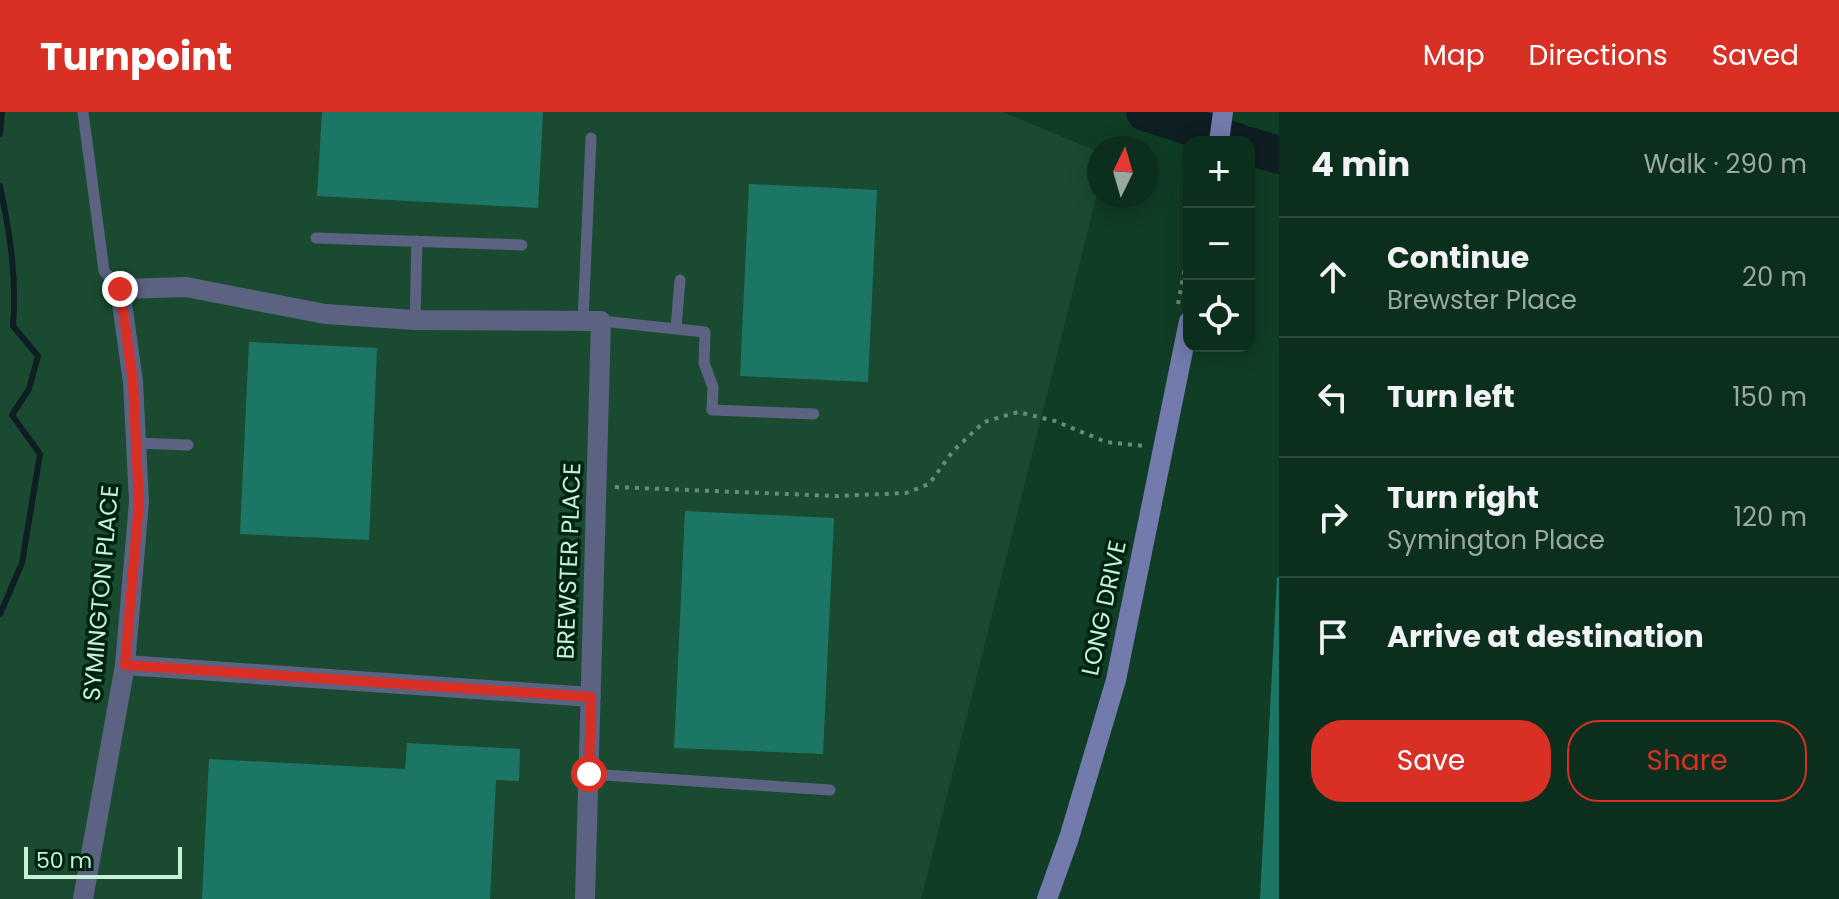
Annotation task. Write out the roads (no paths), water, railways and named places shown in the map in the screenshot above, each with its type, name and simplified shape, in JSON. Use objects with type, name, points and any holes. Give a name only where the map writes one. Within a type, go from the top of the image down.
[{"type":"main road","points":[[1220,136],[1223,112]]},
{"type":"main road","name":"LONG DRIVE","points":[[1047,899],[1069,838],[1116,680],[1183,351]]},
{"type":"street","points":[[120,289],[186,287],[325,314],[415,320],[592,321]]},
{"type":"street","name":"SYMINGTON PLACE","points":[[83,899],[125,665],[139,502],[133,382],[120,289]]},
{"type":"street","name":"BREWSTER PLACE","points":[[585,899],[597,486],[592,321]]},
{"type":"street","points":[[125,665],[591,697]]},
{"type":"lane","points":[[83,112],[104,271],[120,289]]},
{"type":"lane","points":[[591,138],[592,321],[705,332],[704,363],[713,387],[712,410],[814,414]]},
{"type":"lane","points":[[316,238],[522,245]]},
{"type":"lane","points":[[415,320],[417,241]]},
{"type":"lane","points":[[676,328],[680,280]]},
{"type":"lane","points":[[136,443],[188,445]]},
{"type":"lane","points":[[589,774],[830,790]]},
{"type":"waterway","points":[[0,134],[2,112]]},
{"type":"waterway","points":[[1145,112],[1219,136]]},
{"type":"waterway","points":[[1255,148],[1279,155]]},
{"type":"waterway","points":[[0,186],[12,256],[13,326],[38,356],[29,389],[12,415],[40,454],[22,563],[0,614]]}]
